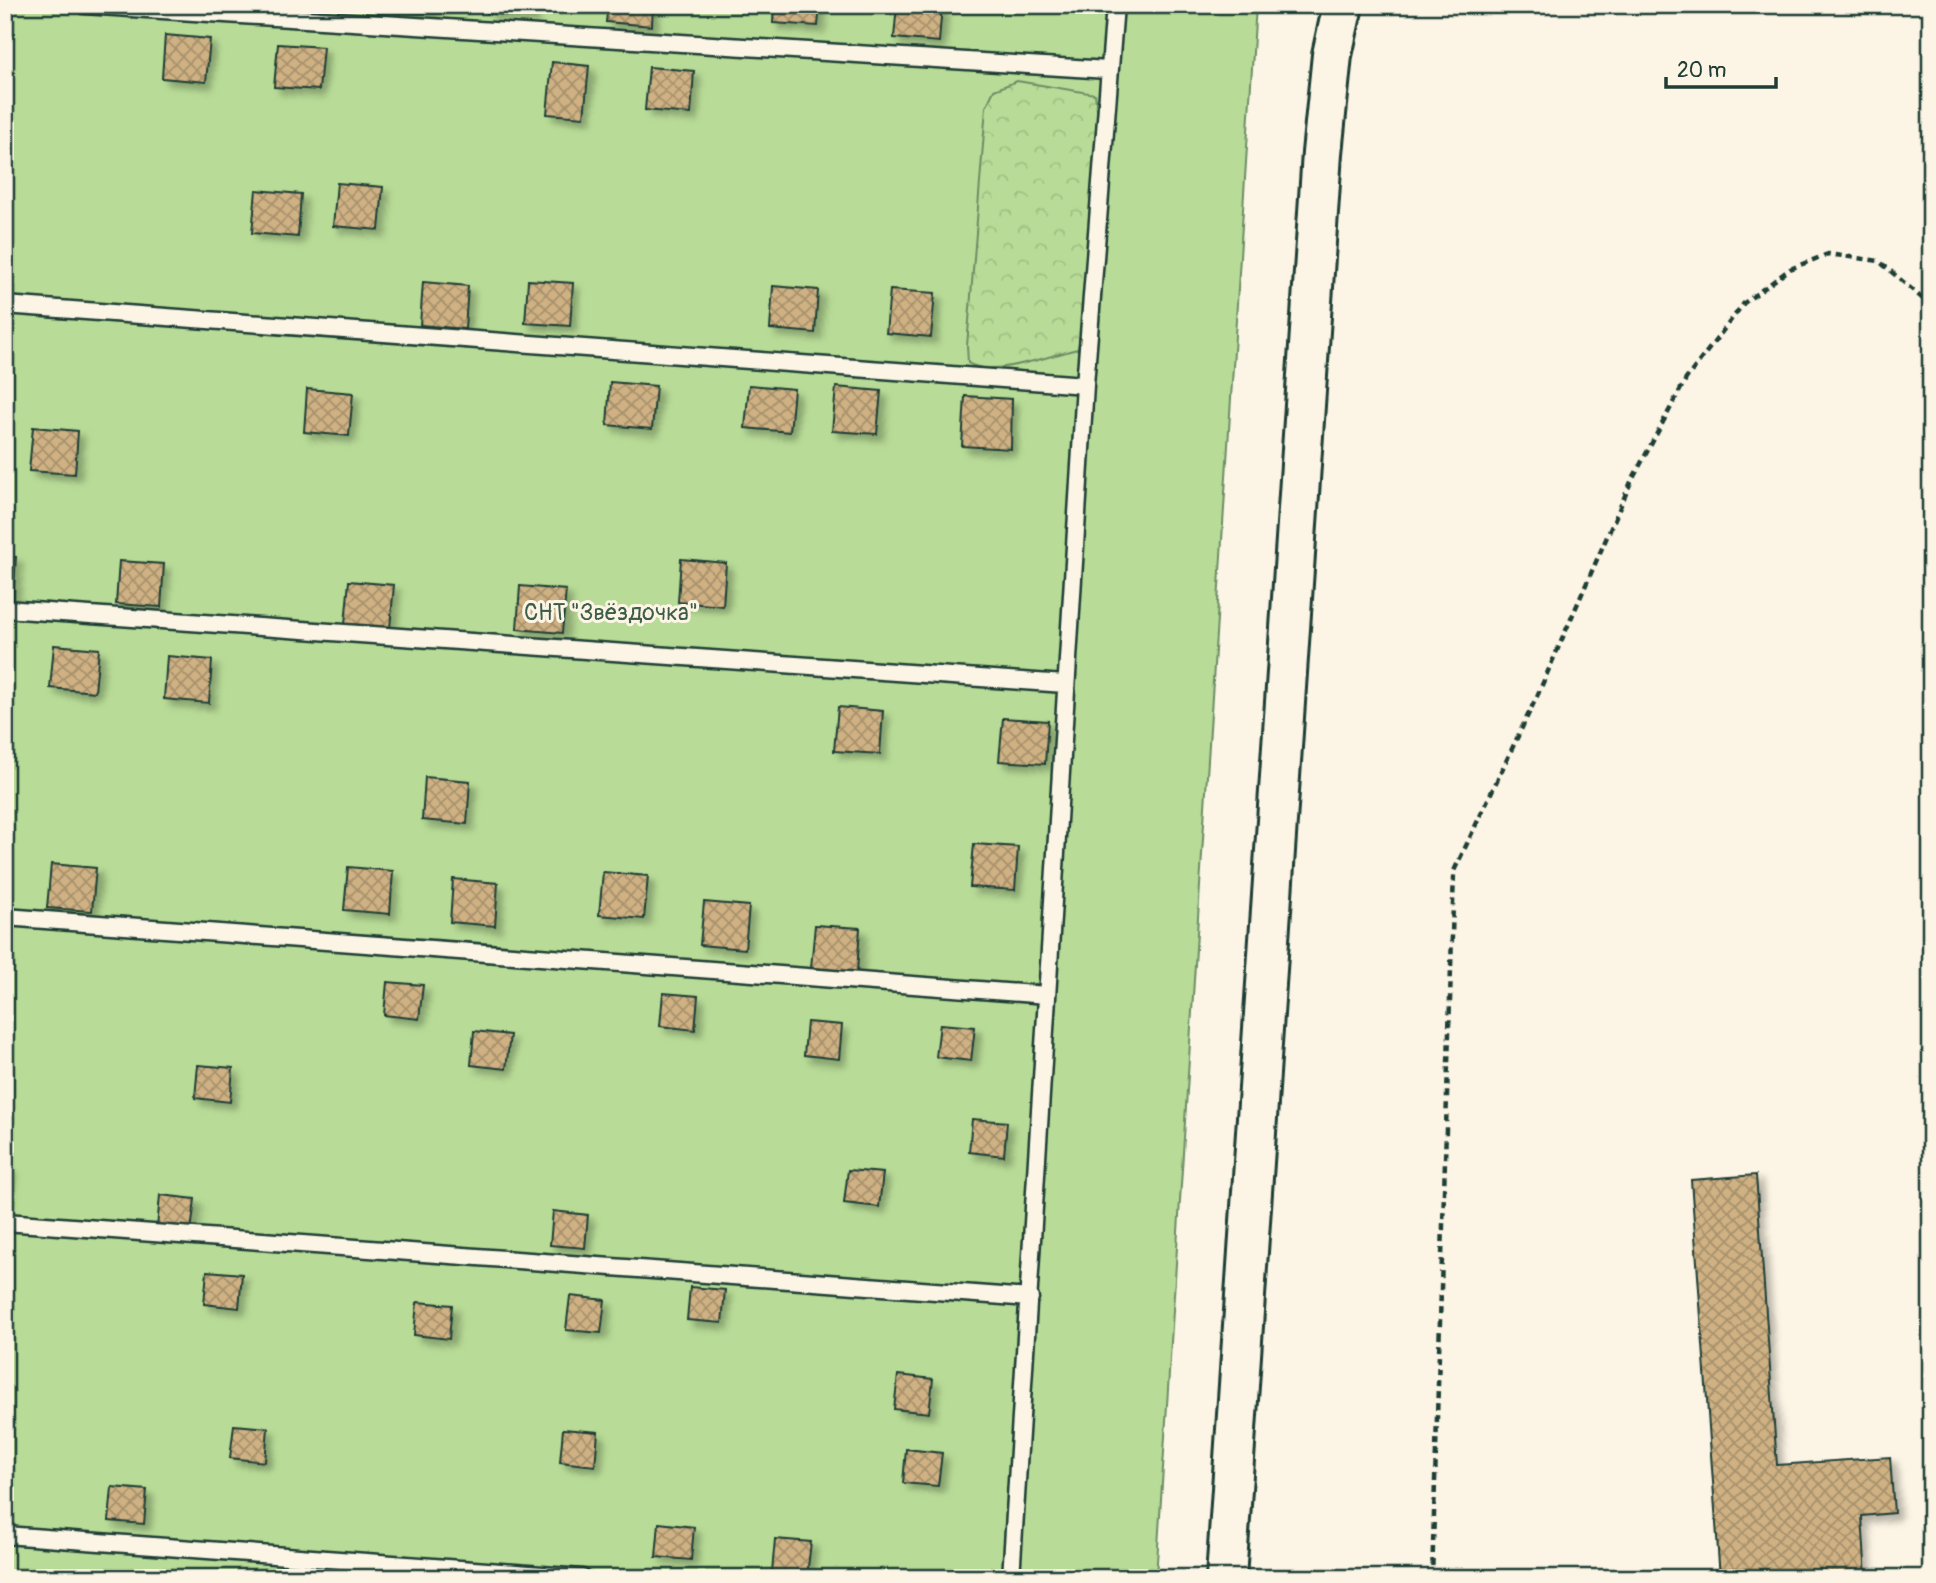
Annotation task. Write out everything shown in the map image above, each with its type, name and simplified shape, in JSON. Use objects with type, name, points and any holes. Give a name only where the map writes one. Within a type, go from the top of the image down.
[{"type":"street","points":[[1226,1578],[1322,153],[1332,55],[1343,5]]},
{"type":"lane","points":[[84,5],[1108,70]]},
{"type":"lane","points":[[1011,1578],[1084,385],[1115,5]]},
{"type":"lane","points":[[5,305],[1084,385]]},
{"type":"lane","points":[[5,610],[1065,684]]},
{"type":"lane","points":[[5,917],[1047,995]]},
{"type":"lane","points":[[5,1222],[1030,1298]]},
{"type":"lane","points":[[5,1535],[582,1578]]},
{"type":"path","points":[[1432,1578],[1454,871],[1538,694],[1631,482],[1686,379],[1744,303],[1790,269],[1828,254],[1879,261],[1931,306]]},
{"type":"green space","name":"СНТ \"Звёздочка\"","points":[[5,5],[1256,5],[1156,1578],[5,1578]]},
{"type":"green space","points":[[1017,81],[1095,94],[1098,115],[1082,324],[1078,349],[1006,367],[978,367],[968,363],[967,346],[986,107],[994,90]]},
{"type":"building","points":[[389,5],[435,5],[434,12],[389,9]]},
{"type":"building","points":[[488,5],[533,5],[532,17],[487,13]]},
{"type":"building","points":[[608,5],[653,5],[652,26],[606,22]]},
{"type":"building","points":[[774,5],[820,5],[818,26],[773,23]]},
{"type":"building","points":[[897,5],[942,5],[939,42],[894,38]]},
{"type":"building","points":[[165,35],[210,39],[206,82],[162,78]]},
{"type":"building","points":[[278,44],[323,47],[319,90],[274,87]]},
{"type":"building","points":[[552,62],[589,66],[584,117],[547,114]]},
{"type":"building","points":[[649,67],[694,71],[691,114],[645,110]]},
{"type":"building","points":[[337,183],[383,187],[379,230],[333,226]]},
{"type":"building","points":[[256,190],[301,194],[298,237],[252,233]]},
{"type":"building","points":[[528,280],[573,283],[570,326],[525,323]]},
{"type":"building","points":[[423,282],[468,286],[465,329],[420,325]]},
{"type":"building","points":[[773,286],[818,290],[815,333],[770,329]]},
{"type":"building","points":[[890,290],[935,293],[931,337],[886,333]]},
{"type":"building","points":[[610,382],[656,386],[652,429],[607,425]]},
{"type":"building","points":[[749,385],[794,389],[790,432],[745,428]]},
{"type":"building","points":[[836,387],[881,391],[877,434],[832,431]]},
{"type":"building","points":[[307,389],[353,393],[349,436],[304,432]]},
{"type":"building","points":[[965,396],[1012,399],[1011,449],[962,446]]},
{"type":"building","points":[[33,427],[78,431],[75,474],[29,471]]},
{"type":"building","points":[[5,556],[16,557],[13,600],[5,599]]},
{"type":"building","points":[[681,559],[726,563],[723,606],[678,602]]},
{"type":"building","points":[[119,561],[164,564],[161,607],[116,604]]},
{"type":"building","points":[[349,581],[394,585],[390,628],[345,624]]},
{"type":"building","points":[[520,586],[566,590],[562,633],[517,629]]},
{"type":"building","points":[[54,645],[99,649],[95,692],[50,688]]},
{"type":"building","points":[[167,656],[212,660],[209,703],[164,699]]},
{"type":"building","points":[[838,707],[883,711],[880,754],[834,751]]},
{"type":"building","points":[[1003,718],[1048,721],[1045,764],[999,761]]},
{"type":"building","points":[[425,777],[470,781],[467,824],[422,820]]},
{"type":"building","points":[[974,844],[1018,847],[1015,890],[970,887]]},
{"type":"building","points":[[51,864],[96,868],[92,911],[47,908]]},
{"type":"building","points":[[348,867],[393,871],[390,914],[344,910]]},
{"type":"building","points":[[603,872],[648,876],[644,919],[599,915]]},
{"type":"building","points":[[453,879],[498,883],[495,926],[450,922]]},
{"type":"building","points":[[704,902],[749,906],[745,949],[700,945]]},
{"type":"building","points":[[815,925],[860,928],[857,972],[811,968]]},
{"type":"building","points":[[387,982],[423,985],[419,1019],[384,1015]]},
{"type":"building","points":[[663,993],[698,996],[695,1030],[660,1026]]},
{"type":"building","points":[[807,1022],[842,1025],[839,1059],[804,1055]]},
{"type":"building","points":[[940,1024],[975,1027],[971,1061],[936,1057]]},
{"type":"building","points":[[474,1031],[510,1035],[506,1069],[471,1065]]},
{"type":"building","points":[[198,1065],[233,1068],[230,1102],[195,1098]]},
{"type":"building","points":[[972,1119],[1007,1122],[1004,1156],[969,1152]]},
{"type":"building","points":[[5,1166],[10,1167],[6,1200],[5,1200]]},
{"type":"building","points":[[848,1170],[883,1173],[879,1207],[844,1203]]},
{"type":"building","points":[[1756,1175],[1777,1465],[1890,1457],[1894,1513],[1862,1516],[1866,1578],[1720,1578],[1691,1180]]},
{"type":"building","points":[[160,1195],[195,1199],[191,1232],[157,1228]]},
{"type":"building","points":[[553,1211],[588,1215],[585,1248],[550,1245]]},
{"type":"building","points":[[207,1271],[242,1274],[239,1308],[204,1304]]},
{"type":"building","points":[[690,1287],[725,1290],[722,1323],[687,1320]]},
{"type":"building","points":[[570,1296],[605,1300],[601,1333],[566,1330]]},
{"type":"building","points":[[417,1302],[452,1305],[449,1339],[414,1335]]},
{"type":"building","points":[[898,1375],[933,1379],[929,1413],[894,1409]]},
{"type":"building","points":[[234,1425],[268,1428],[265,1462],[230,1458]]},
{"type":"building","points":[[563,1429],[598,1432],[595,1466],[560,1462]]},
{"type":"building","points":[[906,1449],[942,1453],[938,1486],[903,1483]]},
{"type":"building","points":[[112,1487],[147,1490],[144,1524],[109,1521]]},
{"type":"building","points":[[659,1523],[694,1527],[691,1560],[656,1557]]},
{"type":"building","points":[[775,1539],[811,1542],[807,1576],[772,1572]]}]
